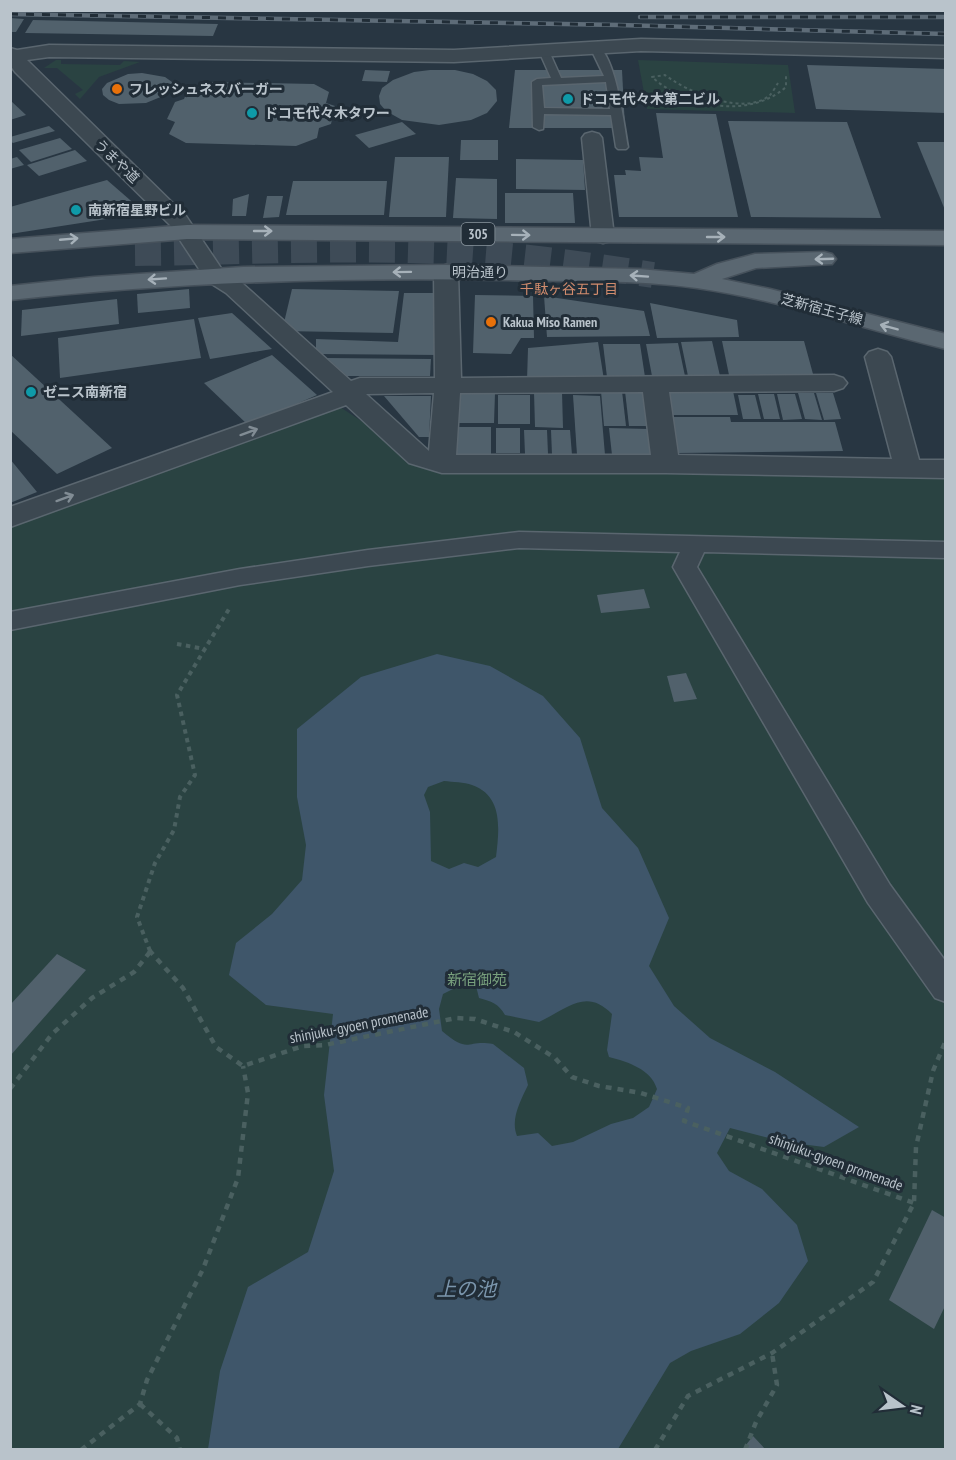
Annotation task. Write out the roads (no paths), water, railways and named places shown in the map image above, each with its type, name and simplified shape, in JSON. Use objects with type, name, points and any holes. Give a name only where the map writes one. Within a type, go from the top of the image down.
[{"type":"main road","name":"305","points":[[10,246],[187,232],[945,238]]},
{"type":"main road","points":[[10,266],[135,253]]},
{"type":"main road","name":"明治通り","points":[[10,293],[94,284],[215,276],[446,272],[639,276],[697,281],[725,269],[755,261],[945,257]]},
{"type":"main road","name":"芝新宿王子線","points":[[697,281],[770,296],[945,342]]},
{"type":"street","points":[[12,56],[49,51],[454,56],[641,45],[945,52]]},
{"type":"street","name":"うまや道","points":[[12,56],[187,232],[215,276]]},
{"type":"street","points":[[592,138],[603,236]]},
{"type":"street","points":[[442,464],[448,386],[446,272]]},
{"type":"street","points":[[215,276],[234,288],[419,457],[442,464],[666,464],[945,469]]},
{"type":"street","points":[[878,357],[908,469]]},
{"type":"street","points":[[10,518],[349,395],[360,386],[834,383]]},
{"type":"street","points":[[655,384],[666,464]]},
{"type":"street","points":[[10,621],[240,577],[368,558],[519,540],[945,550]]},
{"type":"street","points":[[696,544],[685,567],[879,894],[945,988]]},
{"type":"lane","points":[[595,47],[611,80],[622,147]]},
{"type":"lane","points":[[544,51],[558,82]]},
{"type":"lane","points":[[539,127],[537,82],[611,80]]},
{"type":"lane","points":[[538,111],[615,112]]},
{"type":"water","name":"上の池","points":[[437,654],[490,666],[543,696],[580,738],[602,808],[638,848],[669,918],[649,966],[674,1006],[710,1038],[775,1072],[859,1127],[824,1147],[785,1142],[730,1128],[717,1153],[729,1171],[762,1189],[797,1225],[808,1261],[779,1303],[740,1334],[691,1351],[670,1363],[618,1449],[208,1449],[220,1371],[248,1287],[308,1252],[334,1171],[324,1095],[333,1014],[266,1005],[229,975],[236,943],[272,914],[302,880],[306,845],[297,797],[297,729],[361,677]],"holes":[[[444,781],[472,785],[490,797],[494,806],[498,826],[496,857],[478,867],[464,863],[449,869],[431,861],[430,812],[424,795],[428,787]],[[459,986],[476,986],[479,998],[494,1004],[505,1015],[539,1022],[576,1003],[585,1001],[603,1006],[612,1014],[607,1050],[609,1057],[638,1067],[650,1076],[657,1089],[649,1107],[633,1118],[611,1124],[573,1142],[552,1146],[538,1133],[517,1136],[516,1116],[528,1085],[524,1068],[493,1044],[463,1044],[442,1031],[439,1009],[443,994]]]},
{"type":"tunnel","points":[[135,253],[440,251],[494,254],[653,275]]},
{"type":"railway","points":[[10,14],[619,25],[946,34]]},
{"type":"railway","points":[[640,17],[946,17]]},
{"type":"place","name":"フレッシュネスバーガー","points":[[117,89]]},
{"type":"place","name":"ドコモ代々木第二ビル","points":[[568,99]]},
{"type":"place","name":"ドコモ代々木タワー","points":[[252,113]]},
{"type":"place","name":"南新宿星野ビル","points":[[76,210]]},
{"type":"place","name":"Kakua Miso Ramen","points":[[491,322]]},
{"type":"place","name":"ゼニス南新宿","points":[[31,392]]},
{"type":"district","name":"千駄ヶ谷五丁目","points":[[569,289]]},
{"type":"park label","name":"新宿御苑","points":[[477,980]]}]
